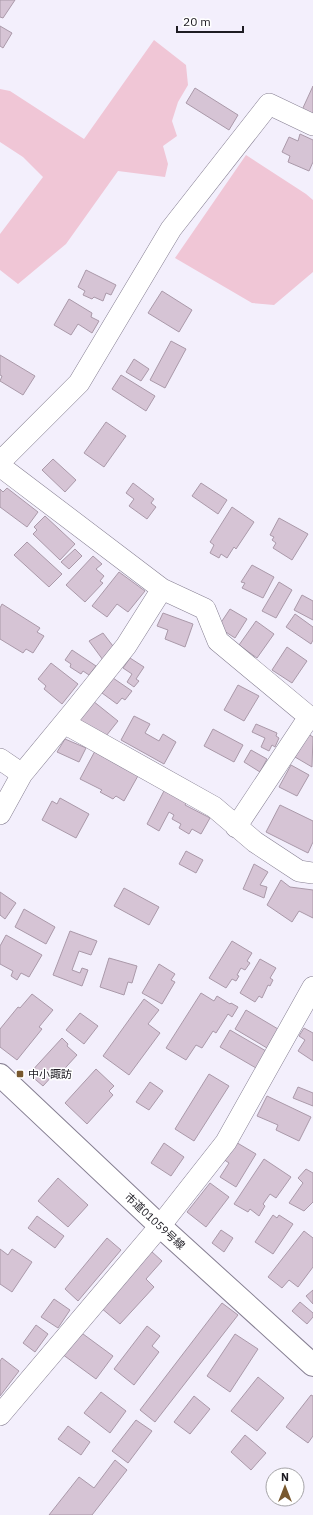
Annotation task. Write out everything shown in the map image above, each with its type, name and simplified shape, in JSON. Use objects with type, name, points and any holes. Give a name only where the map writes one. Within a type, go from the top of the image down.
[{"type":"street","points":[[0,462],[79,383],[171,229],[269,104],[313,125]]},
{"type":"street","points":[[0,466],[162,588],[205,609],[218,641],[311,719],[236,827]]},
{"type":"street","points":[[0,814],[22,774],[126,646],[162,588]]},
{"type":"street","points":[[64,723],[214,807],[255,842],[299,871],[313,873]]},
{"type":"street","points":[[0,759],[22,774]]},
{"type":"street","points":[[0,1415],[160,1226],[226,1142],[313,987]]},
{"type":"street","name":"市道01059号線","points":[[0,1075],[160,1226],[313,1364]]},
{"type":"shaded area","points":[[154,40],[186,65],[188,85],[178,102],[172,121],[177,136],[163,146],[168,164],[165,177],[118,171],[66,244],[18,284],[0,270],[0,234],[43,177],[23,157],[0,142],[0,89],[10,91],[84,139]]},
{"type":"shaded area","points":[[246,155],[313,200],[313,272],[274,305],[252,303],[175,258]]},
{"type":"building","points":[[0,0],[15,0],[3,18],[0,17]]},
{"type":"building","points":[[0,26],[12,33],[3,48],[0,46]]},
{"type":"building","points":[[313,86],[313,115],[302,110]]},
{"type":"building","points":[[195,88],[238,115],[229,130],[186,103]]},
{"type":"building","points":[[300,134],[313,140],[313,162],[309,171],[288,162],[290,156],[282,152],[289,137],[298,141]]},
{"type":"building","points":[[86,270],[116,285],[111,295],[106,293],[103,301],[94,297],[92,299],[83,295],[85,291],[78,287]]},
{"type":"building","points":[[162,291],[192,310],[179,332],[148,313]]},
{"type":"building","points":[[69,299],[92,313],[91,317],[99,321],[92,333],[78,324],[71,335],[54,325]]},
{"type":"building","points":[[171,341],[186,349],[165,388],[150,380]]},
{"type":"building","points":[[0,355],[35,376],[23,395],[0,381],[2,376],[0,375]]},
{"type":"building","points":[[134,359],[149,369],[141,381],[126,372]]},
{"type":"building","points":[[121,375],[155,396],[146,411],[112,389]]},
{"type":"building","points":[[106,422],[126,436],[104,467],[84,453]]},
{"type":"building","points":[[53,459],[76,480],[65,492],[42,470]]},
{"type":"building","points":[[133,483],[154,499],[151,503],[156,507],[147,519],[129,506],[134,499],[126,493]]},
{"type":"building","points":[[201,483],[227,500],[218,514],[192,496]]},
{"type":"building","points":[[7,488],[38,512],[27,527],[0,507],[0,489],[3,492]]},
{"type":"building","points":[[232,507],[254,522],[236,549],[234,547],[227,558],[221,554],[219,558],[210,553],[214,545],[210,542]]},
{"type":"building","points":[[45,516],[75,544],[60,560],[33,534],[37,530],[34,527]]},
{"type":"building","points":[[279,518],[308,534],[292,560],[273,548],[276,543],[272,540],[274,537],[270,535]]},
{"type":"building","points":[[27,542],[62,574],[49,587],[14,555]]},
{"type":"building","points":[[75,549],[82,556],[69,569],[61,562]]},
{"type":"building","points":[[93,556],[102,564],[96,569],[104,576],[100,581],[103,583],[85,602],[66,585]]},
{"type":"building","points":[[252,565],[274,577],[263,598],[242,588],[245,583],[241,582]]},
{"type":"building","points":[[119,572],[145,591],[128,612],[117,604],[107,617],[92,606]]},
{"type":"building","points":[[279,582],[292,590],[276,618],[262,611]]},
{"type":"building","points":[[302,595],[313,601],[313,620],[294,610]]},
{"type":"building","points":[[2,604],[40,628],[37,632],[44,636],[33,653],[26,649],[23,653],[0,639],[0,608]]},
{"type":"building","points":[[230,609],[247,619],[235,638],[218,627]]},
{"type":"building","points":[[163,613],[193,624],[185,647],[165,639],[168,630],[157,626]]},
{"type":"building","points":[[295,614],[313,627],[313,640],[311,644],[286,627]]},
{"type":"building","points":[[256,621],[274,634],[257,658],[239,645]]},
{"type":"building","points":[[103,633],[116,650],[103,660],[89,641]]},
{"type":"building","points":[[287,647],[307,661],[292,683],[272,670]]},
{"type":"building","points":[[72,650],[96,666],[89,675],[83,671],[81,674],[70,667],[71,664],[65,660]]},
{"type":"building","points":[[130,658],[144,667],[136,679],[139,681],[134,687],[127,682],[132,674],[123,668]]},
{"type":"building","points":[[51,663],[78,684],[62,704],[44,689],[46,686],[38,679]]},
{"type":"building","points":[[113,678],[132,691],[125,700],[122,698],[117,704],[102,693]]},
{"type":"building","points":[[238,685],[259,696],[244,721],[224,710]]},
{"type":"building","points":[[93,701],[118,721],[106,736],[78,721]]},
{"type":"building","points":[[134,716],[150,724],[145,733],[159,741],[163,734],[176,742],[164,764],[121,740]]},
{"type":"building","points":[[256,724],[277,733],[276,736],[279,738],[275,747],[272,745],[269,751],[261,747],[265,738],[252,732]]},
{"type":"building","points":[[213,729],[243,745],[234,762],[204,746]]},
{"type":"building","points":[[308,734],[313,737],[312,767],[295,757]]},
{"type":"building","points":[[65,739],[86,748],[79,762],[57,752]]},
{"type":"building","points":[[251,750],[267,759],[260,772],[244,762]]},
{"type":"building","points":[[95,751],[139,774],[124,801],[116,796],[113,799],[100,792],[102,790],[80,779]]},
{"type":"building","points":[[291,765],[309,775],[297,796],[279,787]]},
{"type":"building","points":[[165,789],[187,801],[185,805],[210,818],[201,834],[192,829],[189,834],[179,828],[181,824],[172,819],[174,815],[169,812],[159,831],[147,824]]},
{"type":"building","points":[[60,798],[89,814],[76,838],[42,820],[52,801],[57,804]]},
{"type":"building","points":[[280,805],[313,821],[313,842],[308,853],[266,832]]},
{"type":"building","points":[[186,851],[203,860],[196,873],[179,864]]},
{"type":"building","points":[[254,864],[268,872],[260,885],[267,887],[264,898],[243,889]]},
{"type":"building","points":[[281,880],[290,887],[313,890],[313,918],[299,911],[292,922],[267,905]]},
{"type":"building","points":[[124,888],[159,907],[149,925],[114,906]]},
{"type":"building","points":[[0,892],[16,903],[5,919],[0,915]]},
{"type":"building","points":[[24,909],[55,927],[46,944],[15,927]]},
{"type":"building","points":[[70,931],[97,941],[91,955],[79,951],[72,970],[80,973],[82,968],[88,970],[82,986],[53,975]]},
{"type":"building","points":[[6,935],[42,955],[29,977],[21,973],[17,980],[11,976],[13,971],[0,964],[0,946]]},
{"type":"building","points":[[232,941],[252,953],[247,961],[250,963],[245,970],[241,968],[237,975],[239,976],[236,981],[232,979],[226,988],[209,978]]},
{"type":"building","points":[[109,958],[137,966],[132,983],[128,982],[124,995],[100,987]]},
{"type":"building","points":[[260,959],[276,968],[270,978],[273,980],[270,986],[268,985],[262,998],[259,996],[255,1002],[240,993]]},
{"type":"building","points":[[159,964],[175,974],[171,980],[175,982],[162,1004],[142,993]]},
{"type":"building","points":[[201,993],[214,1001],[217,996],[238,1007],[232,1017],[228,1014],[216,1033],[213,1031],[202,1048],[196,1045],[186,1060],[166,1048]]},
{"type":"building","points":[[32,994],[53,1010],[39,1027],[42,1029],[17,1060],[0,1047],[0,1029],[18,1007],[20,1008]]},
{"type":"building","points":[[144,999],[159,1010],[148,1024],[160,1033],[129,1075],[103,1056]]},
{"type":"building","points":[[246,1010],[278,1029],[267,1048],[235,1029]]},
{"type":"building","points":[[80,1013],[98,1026],[84,1044],[66,1030]]},
{"type":"building","points":[[304,1028],[313,1033],[313,1061],[298,1051],[305,1040],[299,1036]]},
{"type":"building","points":[[230,1030],[266,1051],[256,1068],[220,1047]]},
{"type":"building","points":[[62,1038],[68,1044],[67,1046],[77,1055],[57,1077],[54,1074],[43,1086],[29,1074]]},
{"type":"building","points":[[96,1069],[114,1086],[109,1091],[113,1095],[87,1124],[65,1103]]},
{"type":"building","points":[[209,1074],[229,1086],[194,1141],[175,1129]]},
{"type":"building","points":[[150,1082],[163,1091],[149,1110],[136,1102]]},
{"type":"building","points":[[298,1087],[313,1093],[313,1106],[293,1098]]},
{"type":"building","points":[[267,1096],[311,1117],[299,1141],[276,1130],[278,1125],[257,1116]]},
{"type":"building","points":[[234,1141],[256,1154],[236,1187],[220,1177],[229,1163],[223,1159]]},
{"type":"building","points":[[164,1143],[184,1157],[171,1176],[151,1163]]},
{"type":"building","points":[[264,1159],[291,1177],[276,1198],[270,1194],[263,1204],[265,1206],[259,1216],[250,1209],[248,1212],[234,1204]]},
{"type":"building","points":[[306,1169],[313,1173],[313,1202],[304,1211],[289,1203],[303,1183],[298,1178]]},
{"type":"building","points":[[58,1178],[88,1205],[68,1227],[38,1201]]},
{"type":"building","points":[[210,1183],[229,1197],[206,1227],[187,1212]]},
{"type":"building","points":[[273,1215],[277,1218],[279,1215],[293,1224],[273,1254],[255,1242]]},
{"type":"building","points":[[37,1216],[64,1236],[55,1248],[28,1228]]},
{"type":"building","points":[[221,1230],[233,1238],[224,1252],[212,1243]]},
{"type":"building","points":[[304,1231],[313,1238],[313,1267],[298,1287],[289,1280],[282,1288],[268,1277]]},
{"type":"building","points":[[107,1238],[121,1250],[78,1301],[65,1289]]},
{"type":"building","points":[[0,1249],[8,1255],[12,1249],[32,1262],[12,1292],[0,1284]]},
{"type":"building","points":[[151,1251],[162,1261],[146,1279],[154,1287],[120,1324],[100,1307]]},
{"type":"building","points":[[313,1290],[313,1304],[306,1296]]},
{"type":"building","points":[[54,1299],[70,1310],[58,1328],[41,1317]]},
{"type":"building","points":[[300,1302],[313,1313],[313,1317],[307,1324],[292,1311]]},
{"type":"building","points":[[222,1303],[238,1315],[155,1422],[140,1410]]},
{"type":"building","points":[[36,1325],[48,1334],[35,1352],[23,1343]]},
{"type":"building","points":[[147,1326],[160,1336],[152,1346],[159,1352],[134,1385],[114,1369]]},
{"type":"building","points":[[79,1331],[113,1356],[96,1379],[62,1354]]},
{"type":"building","points":[[235,1334],[258,1349],[230,1392],[207,1376]]},
{"type":"building","points":[[2,1358],[19,1371],[0,1396],[0,1361]]},
{"type":"building","points":[[258,1377],[284,1398],[257,1431],[231,1411]]},
{"type":"building","points":[[101,1392],[126,1411],[110,1433],[84,1413]]},
{"type":"building","points":[[311,1395],[313,1396],[313,1436],[308,1443],[286,1427]]},
{"type":"building","points":[[194,1396],[210,1409],[190,1434],[174,1422]]},
{"type":"building","points":[[136,1420],[152,1431],[128,1463],[112,1451]]},
{"type":"building","points":[[68,1426],[90,1442],[81,1455],[58,1439]]},
{"type":"building","points":[[245,1435],[266,1453],[251,1470],[231,1452]]},
{"type":"building","points":[[115,1460],[127,1470],[92,1515],[49,1515],[79,1477],[94,1488]]},
{"type":"place","name":"中小諏訪","points":[[20,1074]]}]
